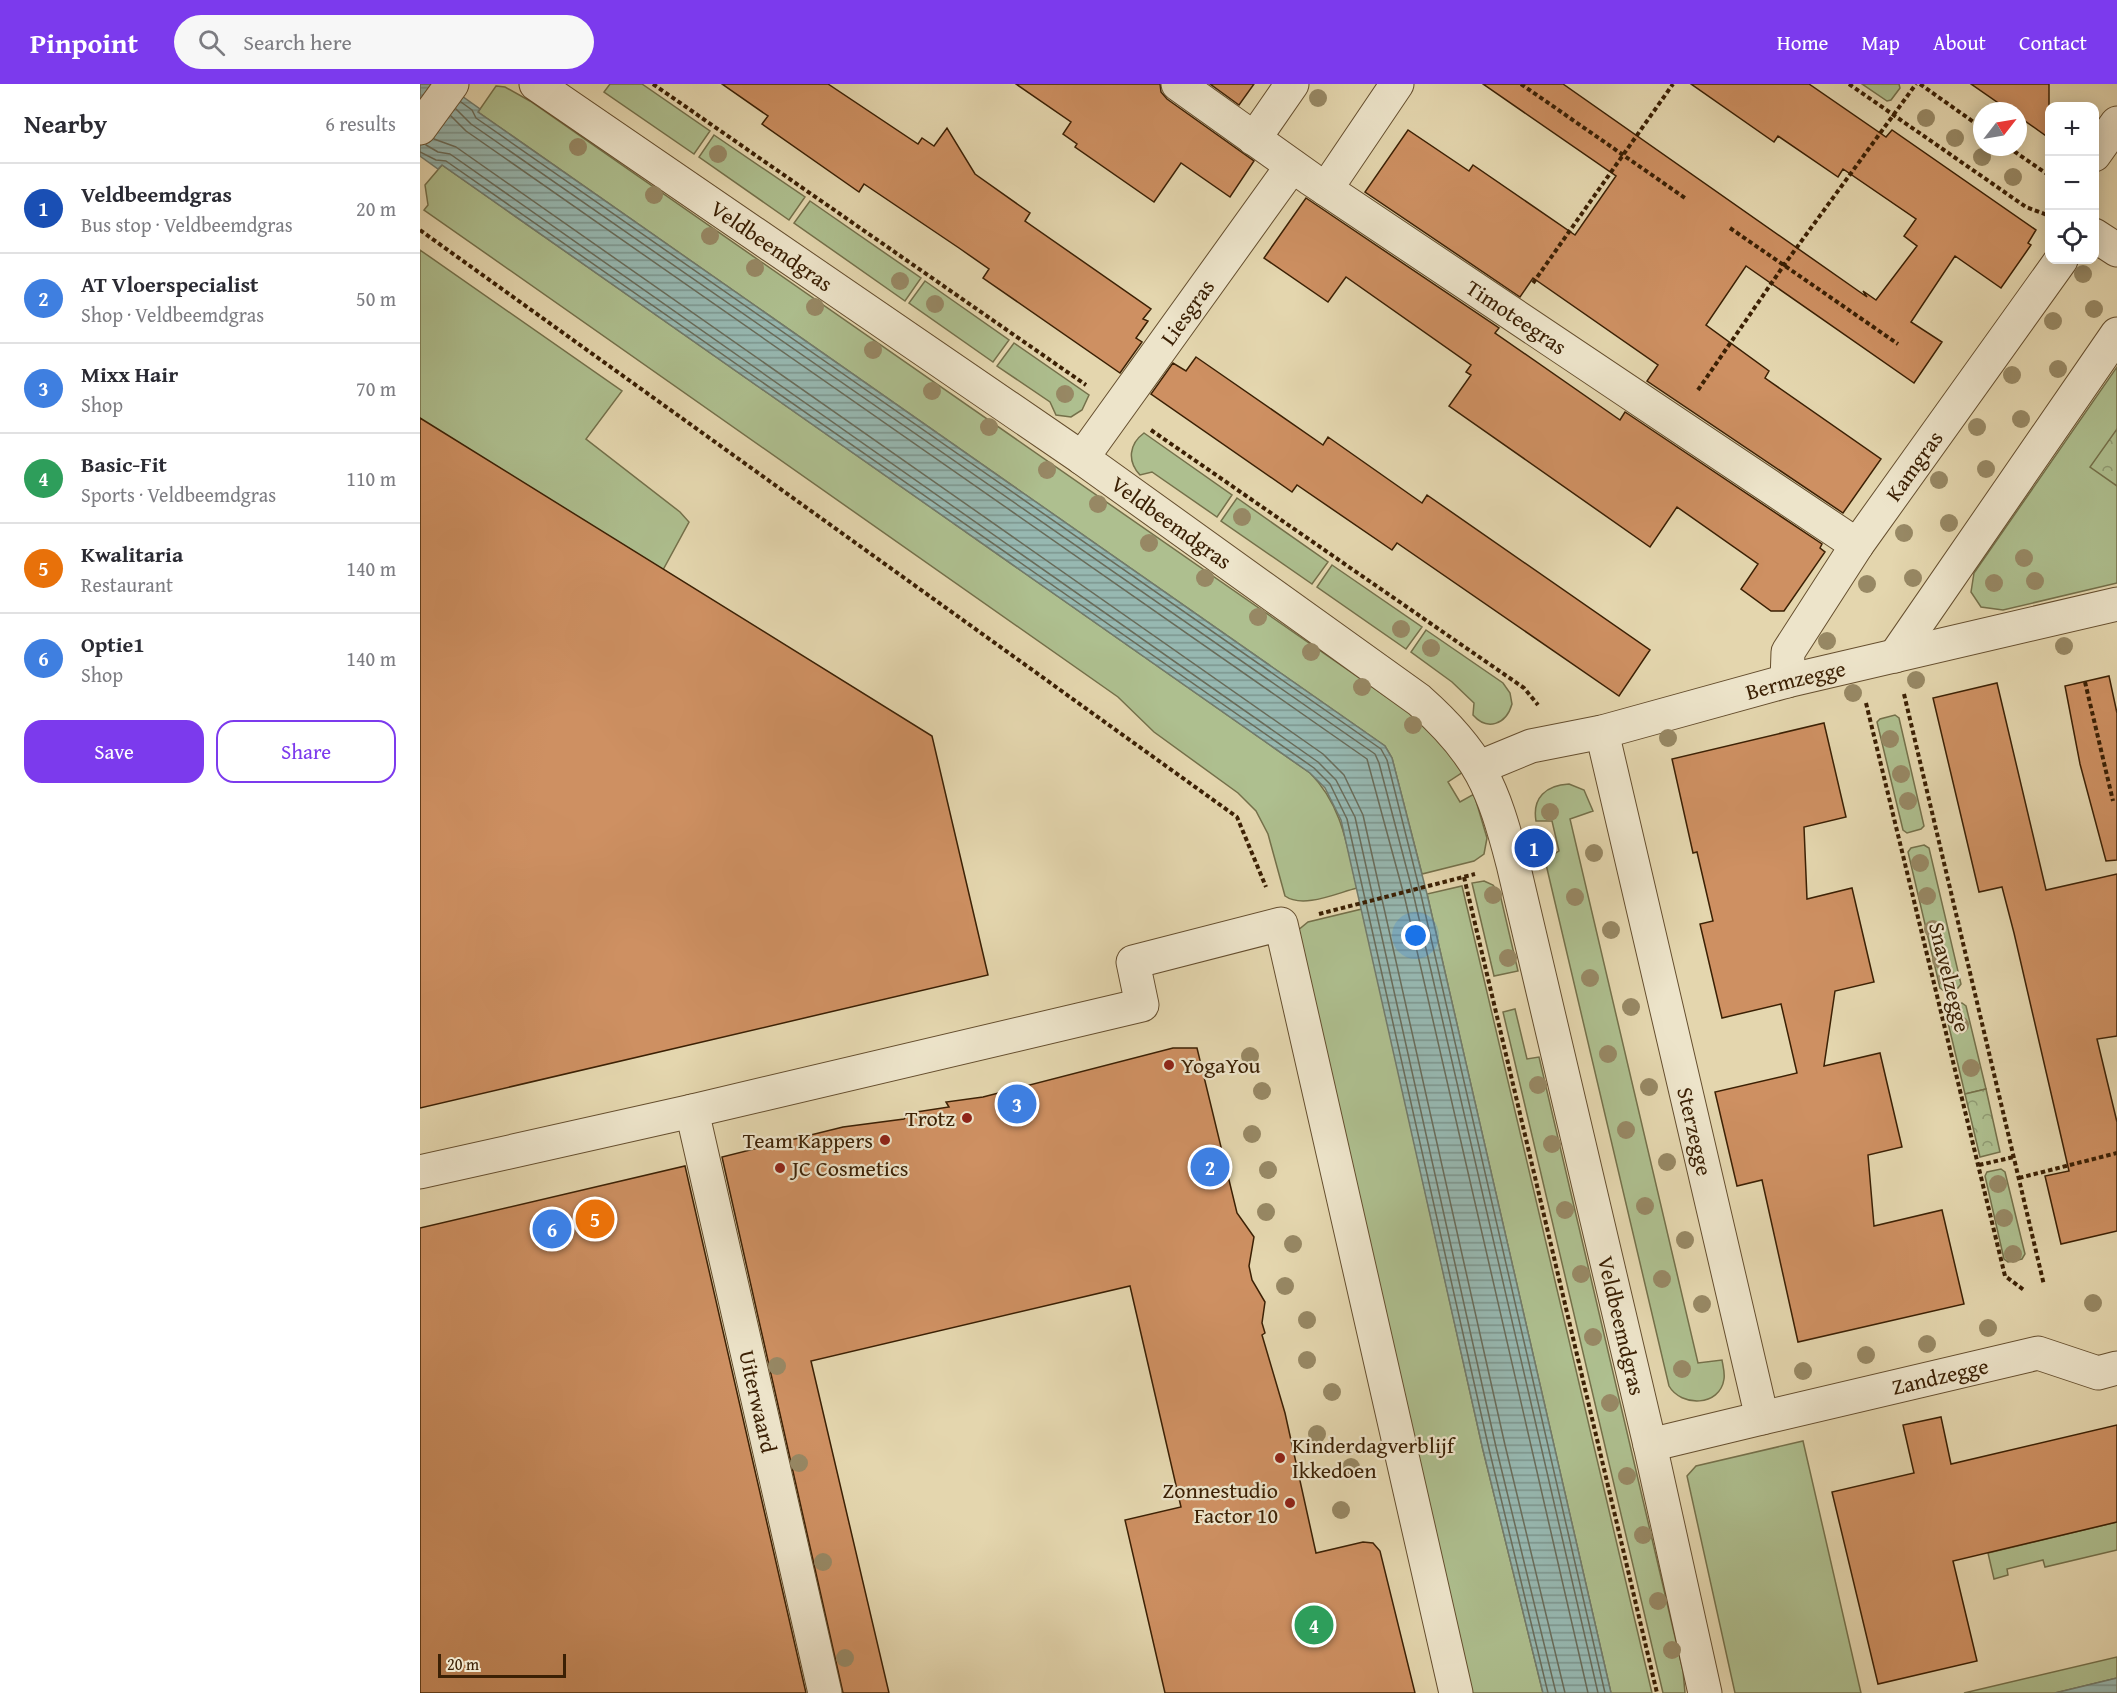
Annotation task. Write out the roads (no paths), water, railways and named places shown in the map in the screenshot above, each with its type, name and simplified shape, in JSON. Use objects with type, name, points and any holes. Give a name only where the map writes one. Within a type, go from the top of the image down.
[{"type":"street","points":[[420,128],[452,84]]},
{"type":"street","name":"Veldbeemdgras","points":[[536,84],[1082,458],[1419,700],[1451,728],[1480,767],[1498,806],[1513,864],[1650,1445],[1705,1693]]},
{"type":"street","name":"Timoteegras","points":[[1178,84],[1292,166],[1857,545]]},
{"type":"street","points":[[1254,139],[1292,84]]},
{"type":"street","points":[[1326,189],[1397,84]]},
{"type":"street","points":[[2099,148],[2117,123]]},
{"type":"street","name":"Liesgras","points":[[1082,458],[1292,166]]},
{"type":"street","points":[[2099,238],[2117,250]]},
{"type":"street","name":"Kamgras","points":[[1787,681],[1788,652],[1857,545],[2058,264]]},
{"type":"street","points":[[1894,656],[2117,334]]},
{"type":"street","name":"Bermzegge","points":[[1480,767],[1531,746],[1602,732],[1787,681],[2117,604]]},
{"type":"street","name":"Sterzegge","points":[[1602,732],[1762,1418]]},
{"type":"street","points":[[420,1172],[692,1111],[1142,1005],[1133,962],[1281,924],[1456,1693]]},
{"type":"street","name":"Uiterwaard","points":[[692,1111],[825,1693]]},
{"type":"street","name":"Zandzegge","points":[[1762,1418],[2038,1353],[2098,1372],[2117,1368]]},
{"type":"street","points":[[1650,1445],[1762,1418]]},
{"type":"water","points":[[420,84],[445,84],[480,109],[478,112],[1385,746],[1392,758],[1427,894],[1611,1693],[1543,1693],[1483,1450],[1341,820],[1325,788],[1310,773],[442,165],[438,169],[420,156]]},
{"type":"water","points":[[2117,1678],[2117,1693],[2055,1693]]},
{"type":"place","name":"Veldbeemdgras","points":[[1534,848]]},
{"type":"place","name":"YogaYou","points":[[1169,1065]]},
{"type":"place","name":"Mixx Hair","points":[[1017,1104]]},
{"type":"place","name":"Trotz","points":[[967,1118]]},
{"type":"place","name":"Team Kappers","points":[[885,1140]]},
{"type":"place","name":"AT Vloerspecialist","points":[[1210,1167]]},
{"type":"place","name":"JC Cosmetics","points":[[780,1168]]},
{"type":"place","name":"Kwalitaria","points":[[595,1219]]},
{"type":"place","name":"Optie1","points":[[552,1229]]},
{"type":"place","name":"Kinderdagverblijf Ikkedoen","points":[[1280,1458]]},
{"type":"place","name":"Zonnestudio Factor 10","points":[[1290,1503]]},
{"type":"place","name":"Basic-Fit","points":[[1314,1625]]}]
